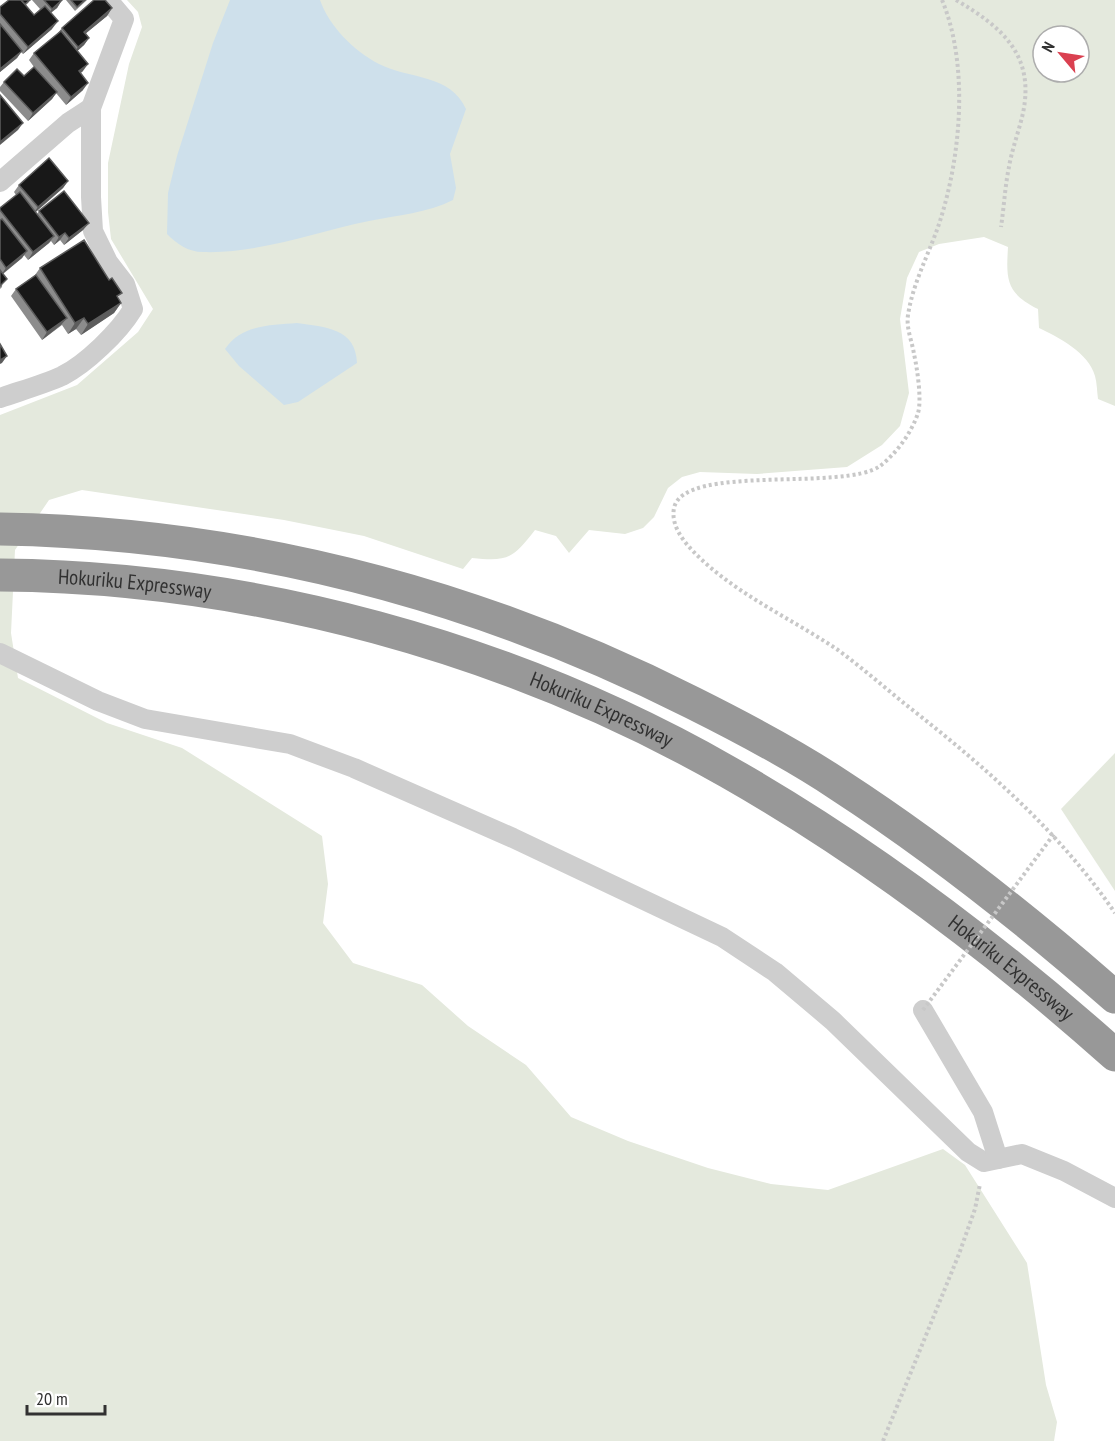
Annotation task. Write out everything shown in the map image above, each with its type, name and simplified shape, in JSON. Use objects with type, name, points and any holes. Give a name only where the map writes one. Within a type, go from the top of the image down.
[{"type":"highway","points":[[0,529],[59,530],[163,539],[266,554],[367,578],[458,605],[551,637],[645,679],[745,729],[838,784],[928,846],[1014,912],[1115,997]]},
{"type":"highway","name":"Hokuriku Expressway","points":[[0,575],[58,575],[162,585],[258,600],[405,636],[545,684],[631,722],[727,771],[814,825],[899,882],[990,950],[1115,1055]]},
{"type":"street","points":[[0,398],[63,375],[110,338],[133,309],[125,284],[108,262],[93,231],[91,108],[124,19],[108,0]]},
{"type":"street","points":[[0,182],[68,123],[91,108]]},
{"type":"street","points":[[0,653],[98,701],[145,719],[290,744],[354,768],[513,838],[722,937],[775,972],[833,1022],[951,1137],[991,1160],[1022,1154],[1064,1171],[1115,1198]]},
{"type":"street","points":[[923,1010],[983,1112],[991,1160]]},
{"type":"path","points":[[942,0],[951,32],[960,97],[947,194],[907,317],[916,363],[919,411],[896,451],[878,468],[848,477],[719,483],[696,487],[680,496],[674,508],[677,531],[701,559],[747,594],[842,653],[957,745],[1054,834],[1115,913]]},
{"type":"path","points":[[956,0],[1000,30],[1018,53],[1026,80],[1023,111],[1008,168],[1001,227]]},
{"type":"path","points":[[923,1010],[1054,834]]},
{"type":"path","points":[[884,1441],[959,1254],[991,1160]]},
{"type":"shaded area","points":[[127,0],[1115,0],[1115,406],[1098,399],[1092,368],[1080,353],[1039,328],[1038,309],[1014,291],[1008,277],[1008,247],[984,237],[939,244],[919,252],[907,278],[900,319],[909,393],[900,426],[882,445],[847,467],[757,474],[700,472],[682,477],[668,488],[654,517],[643,528],[625,534],[589,530],[569,553],[556,536],[535,530],[521,547],[509,556],[494,559],[472,558],[463,569],[364,536],[284,520],[82,490],[49,500],[15,550],[11,633],[18,678],[107,723],[182,748],[322,836],[328,884],[323,923],[353,963],[422,985],[468,1026],[526,1065],[571,1117],[628,1141],[708,1168],[771,1184],[828,1190],[943,1149],[965,1165],[1027,1263],[1046,1385],[1057,1422],[1054,1441],[0,1441],[0,415],[77,385],[138,332],[153,309],[111,239],[108,212],[108,163],[129,64],[142,27],[138,12]]},
{"type":"shaded area","points":[[1115,753],[1115,891],[1061,809]]},
{"type":"water","points":[[230,0],[320,0],[336,28],[370,59],[390,69],[440,83],[450,89],[466,109],[450,154],[456,188],[453,200],[423,211],[245,250],[198,252],[183,247],[171,238],[167,234],[168,193],[177,156],[213,43]]},
{"type":"water","points":[[297,323],[328,328],[345,336],[355,351],[357,363],[298,402],[284,405],[239,366],[225,349],[239,335],[248,331],[267,326]]},
{"type":"building","points":[[9,0],[21,0],[34,15],[45,6],[58,21],[28,47],[0,14],[0,7]]},
{"type":"building","points":[[44,0],[62,0],[52,9]]},
{"type":"building","points":[[71,0],[85,0],[77,7]]},
{"type":"building","points":[[94,0],[105,0],[112,8],[84,32],[89,38],[78,47],[62,28]]},
{"type":"building","points":[[0,24],[22,51],[0,69]]},
{"type":"building","points":[[61,31],[88,64],[79,71],[88,83],[71,97],[34,53]]},
{"type":"building","points":[[34,67],[57,92],[33,113],[4,82],[17,69],[24,76]]},
{"type":"building","points":[[0,95],[23,123],[0,142]]},
{"type":"building","points":[[49,158],[68,181],[38,207],[19,185]]},
{"type":"building","points":[[64,191],[89,223],[69,238],[65,233],[59,237],[39,211]]},
{"type":"building","points":[[20,192],[54,236],[33,252],[0,210]]},
{"type":"building","points":[[2,219],[27,251],[6,268],[0,259],[0,220]]},
{"type":"building","points":[[84,240],[109,280],[112,278],[122,293],[117,296],[121,303],[88,324],[84,318],[75,323],[40,268]]},
{"type":"building","points":[[0,270],[7,279],[0,286]]},
{"type":"building","points":[[36,275],[67,318],[47,332],[16,289]]},
{"type":"building","points":[[0,344],[7,356],[0,360]]}]
